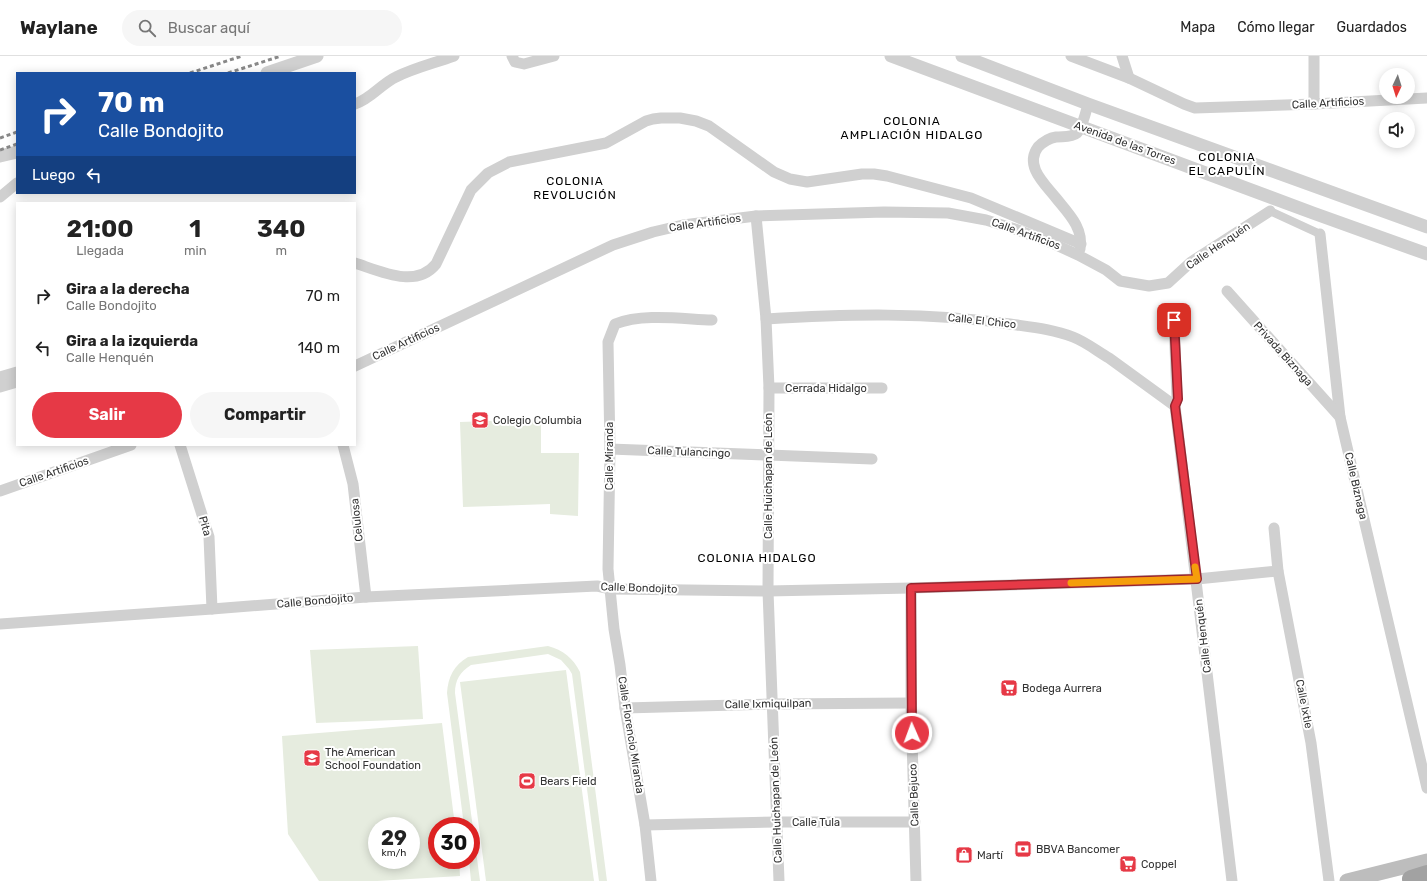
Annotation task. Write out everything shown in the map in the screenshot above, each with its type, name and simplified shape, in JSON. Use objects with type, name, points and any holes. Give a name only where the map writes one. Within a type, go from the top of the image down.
[{"type":"main road","points":[[1347,881],[1427,861]]},
{"type":"street","points":[[270,72],[317,56]]},
{"type":"street","points":[[356,104],[367,98],[380,86],[396,77],[454,56]]},
{"type":"street","points":[[512,56],[515,62],[524,64],[554,56]]},
{"type":"street","name":"Avenida de las Torres","points":[[892,56],[1427,254]]},
{"type":"street","points":[[962,56],[1088,104],[1427,227]]},
{"type":"street","name":"Calle Artificios","points":[[1071,56],[1129,78],[1195,108],[1427,98]]},
{"type":"street","points":[[1122,56],[1129,78]]},
{"type":"street","points":[[1314,56],[1314,104]]},
{"type":"street","points":[[356,263],[398,276],[416,277],[427,273],[436,264],[471,190],[488,173],[509,162],[606,143],[646,121],[661,118],[680,118],[709,126],[774,172],[790,179],[807,182],[862,174],[887,176],[971,198],[1079,249],[1078,229],[1075,222],[1038,176],[1033,163],[1036,150],[1045,141],[1057,136],[1072,136],[1078,132],[1088,104]]},
{"type":"street","points":[[0,156],[16,152]]},
{"type":"street","points":[[0,197],[16,184]]},
{"type":"street","name":"Calle Henquén","points":[[1079,249],[1114,277],[1126,282],[1149,286],[1168,283],[1191,262],[1270,211]]},
{"type":"street","name":"Calle Biznaga","points":[[1270,211],[1320,234],[1340,417],[1427,788]]},
{"type":"street","name":"Calle Artificios","points":[[356,366],[613,245],[653,232],[684,225],[756,216],[884,212],[948,213],[986,220],[1052,243],[1079,249]]},
{"type":"street","name":"Calle Huichapan de León","points":[[756,216],[766,319],[769,388],[768,591],[778,822],[779,881]]},
{"type":"street","name":"Privada Biznaga","points":[[1227,291],[1340,417]]},
{"type":"street","name":"Calle El Chico","points":[[766,319],[837,315],[902,314],[979,319],[1055,331],[1073,337],[1088,345],[1131,373],[1175,406]]},
{"type":"street","name":"Calle Miranda","points":[[611,589],[608,569],[610,449],[608,342],[615,324],[624,320],[654,318],[712,320]]},
{"type":"street","name":"Calle Henquén","points":[[1174,320],[1178,399],[1175,406],[1197,579],[1232,881]]},
{"type":"street","points":[[0,377],[16,372]]},
{"type":"street","points":[[0,387],[16,382]]},
{"type":"street","name":"Cerrada Hidalgo","points":[[769,388],[882,388]]},
{"type":"street","name":"Calle Artificios","points":[[0,491],[128,446]]},
{"type":"street","name":"Pita","points":[[180,446],[209,537],[212,610]]},
{"type":"street","name":"Celulosa","points":[[342,446],[353,484],[366,597]]},
{"type":"street","name":"Calle Tulancingo","points":[[610,449],[872,459]]},
{"type":"street","name":"Calle Ixtle","points":[[1274,528],[1278,571],[1311,743],[1329,881]]},
{"type":"street","name":"Calle Bondojito","points":[[0,624],[212,610],[366,597],[597,586],[611,589],[768,591],[911,588],[1197,579],[1278,571]]},
{"type":"street","name":"Calle Bejuco","points":[[911,588],[911,703],[916,881]]},
{"type":"street","name":"Calle Florencio Miranda","points":[[611,589],[614,629],[625,708],[645,825],[651,881]]},
{"type":"street","name":"Calle Ixmiquilpan","points":[[625,708],[772,704],[911,703]]},
{"type":"street","name":"Calle Tula","points":[[645,825],[778,822],[915,822]]},
{"type":"shaded area","points":[[541,419],[541,453],[579,453],[578,516],[550,514],[550,504],[463,507],[460,422]]},
{"type":"shaded area","points":[[418,646],[423,719],[316,723],[310,650]]},
{"type":"shaded area","points":[[548,646],[567,655],[580,672],[607,881],[599,881],[572,674],[561,660],[548,654],[471,665],[464,670],[457,680],[455,693],[471,817],[463,817],[447,693],[450,677],[455,668],[468,657]]},
{"type":"shaded area","name":"Bears Field","points":[[566,670],[594,881],[486,881],[480,835],[480,817],[478,817],[460,682]]},
{"type":"shaded area","points":[[442,723],[454,817],[428,817],[428,869],[460,869],[460,876],[377,881],[319,881],[288,834],[282,736]]},
{"type":"shaded area","points":[[470,869],[478,869],[480,881],[471,881]]},
{"type":"railway","points":[[193,72],[242,56]]},
{"type":"railway","points":[[231,72],[281,56]]},
{"type":"railway","points":[[0,138],[16,132]]},
{"type":"railway","points":[[0,150],[16,144]]},
{"type":"slow traffic","points":[[1071,583],[1197,579],[1195,567]]},
{"type":"place","name":"Colegio Columbia","points":[[480,420]]},
{"type":"place","name":"Bodega Aurrera","points":[[1009,688]]},
{"type":"place","name":"The American School Foundation","points":[[312,758]]},
{"type":"place","name":"Bears Field","points":[[527,781]]},
{"type":"place","name":"BBVA Bancomer","points":[[1023,849]]},
{"type":"place","name":"Martí","points":[[964,855]]},
{"type":"place","name":"Coppel","points":[[1128,864]]},
{"type":"district","name":"COLONIA AMPLIACIÓN HIDALGO","points":[[912,128]]},
{"type":"district","name":"COLONIA EL CAPULÍN","points":[[1227,164]]},
{"type":"district","name":"COLONIA REVOLUCIÓN","points":[[575,188]]},
{"type":"district","name":"COLONIA HIDALGO","points":[[757,558]]},
{"type":"route","points":[[912,733],[911,588],[1197,579],[1175,406],[1178,399],[1174,320]]}]
